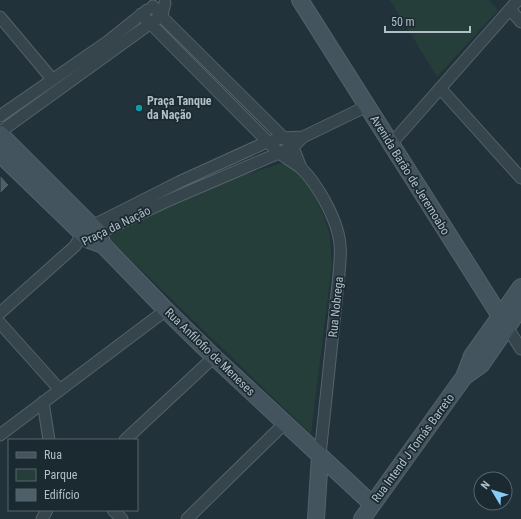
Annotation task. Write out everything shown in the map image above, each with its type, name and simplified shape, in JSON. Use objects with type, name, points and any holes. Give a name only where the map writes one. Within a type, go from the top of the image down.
[{"type":"main road","name":"Avenida Barão de Jeremoabo","points":[[303,1],[367,106],[503,322]]},
{"type":"main road","name":"Rua Anfilofio de Meneses","points":[[0,133],[90,237]]},
{"type":"main road","name":"Rua Anfilofio de Meneses","points":[[0,154],[90,237],[284,423],[372,504]]},
{"type":"main road","name":"Rua Intend J Tomás Barreto","points":[[503,322],[521,287]]},
{"type":"main road","name":"Rua Intend J Tomás Barreto","points":[[362,519],[464,377],[472,356],[503,322],[521,307]]},
{"type":"main road","points":[[316,519],[320,455]]},
{"type":"street","points":[[391,144],[518,0]]},
{"type":"street","points":[[0,116],[107,42],[141,14],[153,6],[168,2]]},
{"type":"street","points":[[0,133],[162,15],[168,2]]},
{"type":"street","name":"Rua Nobrega","points":[[153,6],[293,147],[301,168]]},
{"type":"street","points":[[510,9],[521,22]]},
{"type":"street","name":"Rua Nobrega","points":[[141,14],[279,153],[301,168],[316,185],[330,213],[338,233],[341,248],[339,282],[320,455]]},
{"type":"street","points":[[0,17],[52,79]]},
{"type":"street","points":[[440,88],[521,178]]},
{"type":"street","name":"Praça da Nação","points":[[90,237],[167,201],[293,147],[303,137],[367,106]]},
{"type":"street","name":"Praça da Nação","points":[[90,237],[179,182],[268,142],[283,138],[303,137]]},
{"type":"street","points":[[0,313],[90,237]]},
{"type":"street","points":[[0,435],[166,310]]},
{"type":"street","name":"Avenida Barão de Jeremoabo","points":[[503,322],[521,349]]},
{"type":"street","points":[[0,323],[60,390]]},
{"type":"street","points":[[126,439],[214,357]]},
{"type":"street","points":[[44,402],[49,439]]},
{"type":"street","points":[[187,519],[284,423]]},
{"type":"street","points":[[114,511],[122,519]]},
{"type":"green space","points":[[390,0],[489,0],[498,10],[437,77]]},
{"type":"green space","points":[[292,160],[309,187],[324,216],[331,243],[332,264],[311,434],[105,235],[201,189]]},
{"type":"building","points":[[0,175],[9,185],[0,194]]},
{"type":"place","name":"Praça Tanque da Nação","points":[[139,108]]}]
